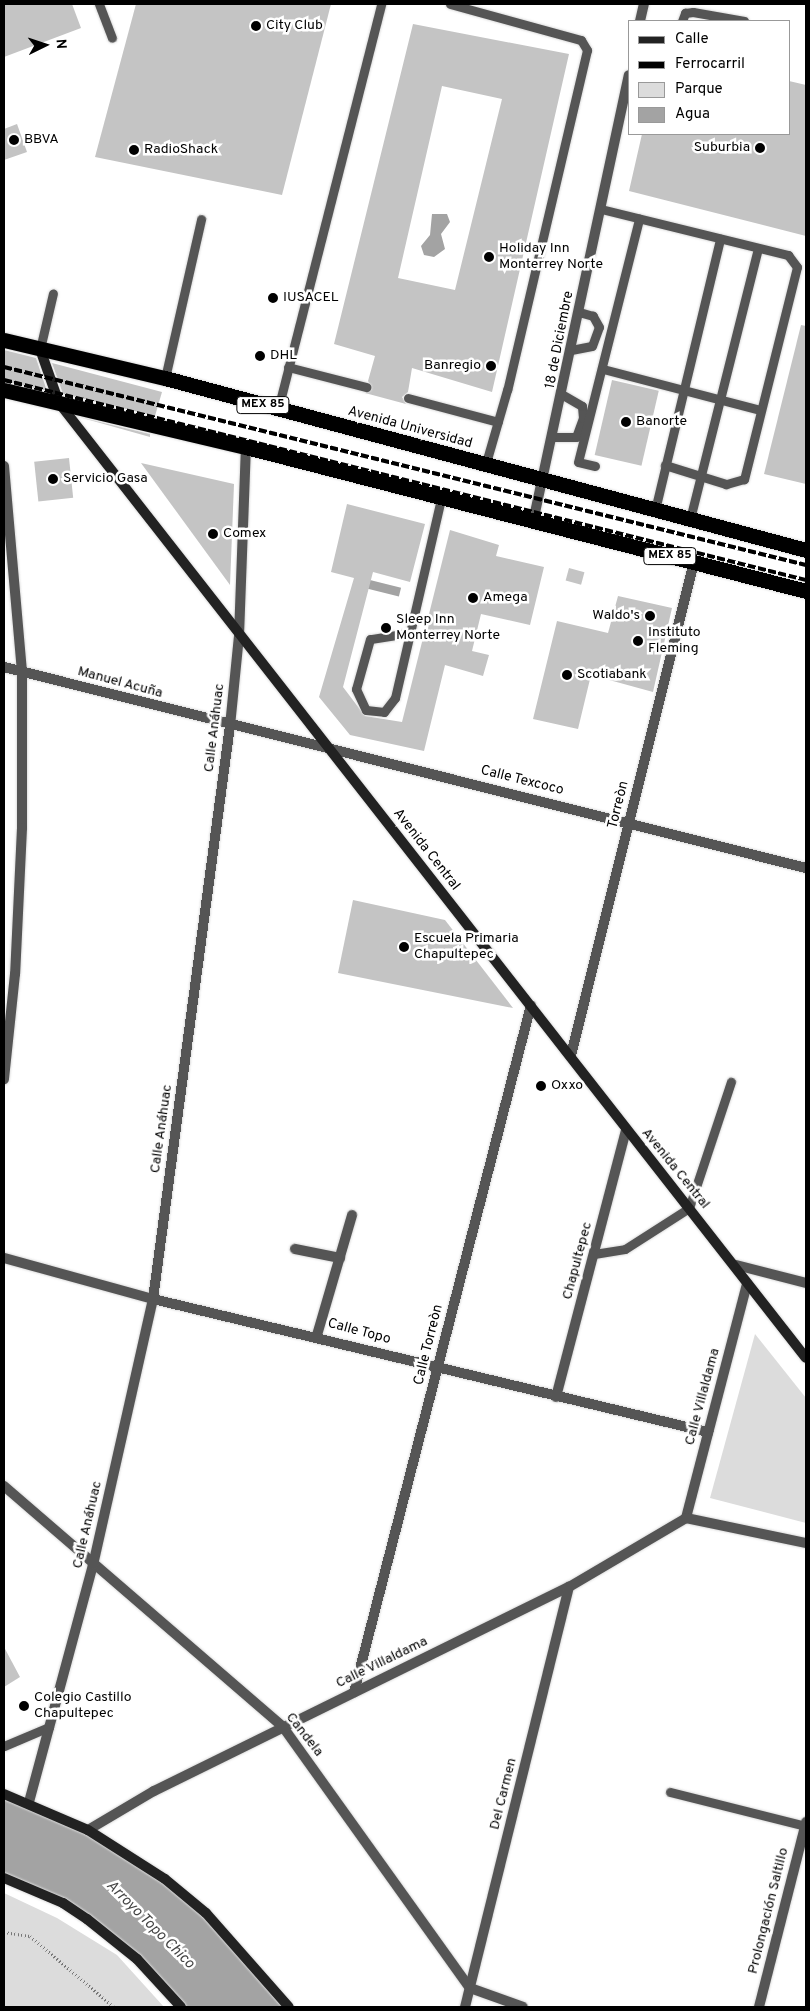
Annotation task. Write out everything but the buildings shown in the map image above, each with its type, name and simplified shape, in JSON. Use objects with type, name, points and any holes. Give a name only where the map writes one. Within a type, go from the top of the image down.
[{"type":"highway","name":"Avenida Universidad","points":[[5,337],[40,349],[165,378],[485,466],[806,550]]},
{"type":"highway","name":"MEX 85","points":[[4,390],[246,447],[533,522],[806,590]]},
{"type":"street","points":[[640,20],[644,4]]},
{"type":"street","name":"18 de Diciembre","points":[[533,522],[563,395],[628,80]]},
{"type":"street","name":"Avenida Central","points":[[40,349],[59,403],[239,636],[571,1055],[626,1131],[736,1265],[747,1284],[806,1358]]},
{"type":"street","name":"Calle Anáhuac","points":[[28,1802],[94,1565],[153,1299],[230,726],[239,636],[246,447]]},
{"type":"street","points":[[4,466],[22,672],[22,828],[4,1079]]},
{"type":"street","name":"Torreòn","points":[[571,1055],[694,562]]},
{"type":"street","name":"Manuel Acuña","points":[[4,667],[230,726]]},
{"type":"street","name":"Calle Texcoco","points":[[230,726],[328,747],[629,821],[806,868]]},
{"type":"street","name":"Calle Torreòn","points":[[354,1692],[531,1005]]},
{"type":"street","name":"Chapultepec","points":[[556,1398],[626,1131]]},
{"type":"street","points":[[317,1335],[352,1215]]},
{"type":"street","points":[[295,1249],[340,1258]]},
{"type":"street","name":"Calle Topo","points":[[4,1258],[153,1299],[317,1335],[556,1398],[708,1432]]},
{"type":"street","points":[[736,1265],[806,1283]]},
{"type":"street","name":"Calle Villaldama","points":[[88,1830],[154,1791],[569,1587],[686,1518],[747,1284]]},
{"type":"street","name":"Candela","points":[[4,1486],[283,1727],[470,1988]]},
{"type":"street","points":[[686,1518],[806,1543]]},
{"type":"street","name":"Del Carmen","points":[[465,2007],[569,1587]]},
{"type":"street","points":[[4,1794],[28,1802],[88,1830],[189,1897],[289,2007]]},
{"type":"street","name":"Prolongación Saltillo","points":[[759,2007],[806,1824]]},
{"type":"street","points":[[4,1878],[63,1903],[87,1919],[137,1959],[181,2007]]},
{"type":"street","points":[[470,1988],[523,2007]]},
{"type":"lane","points":[[99,4],[112,38]]},
{"type":"lane","points":[[278,410],[381,4]]},
{"type":"lane","points":[[450,4],[581,40],[586,50],[498,422],[485,466]]},
{"type":"lane","points":[[682,20],[686,13],[693,12],[738,20]]},
{"type":"lane","points":[[601,209],[788,255],[797,267],[744,479],[726,484],[664,465]]},
{"type":"lane","points":[[165,378],[201,219]]},
{"type":"lane","points":[[595,466],[578,462],[603,369],[639,219]]},
{"type":"lane","points":[[655,510],[681,388],[720,239]]},
{"type":"lane","points":[[690,519],[758,248]]},
{"type":"lane","points":[[40,349],[53,293]]},
{"type":"lane","points":[[571,350],[592,346],[599,327],[593,316],[579,312]]},
{"type":"lane","points":[[288,367],[366,387]]},
{"type":"lane","points":[[603,369],[760,410]]},
{"type":"lane","points":[[552,437],[576,437],[583,418],[582,406],[563,395]]},
{"type":"lane","points":[[408,398],[498,422]]},
{"type":"lane","points":[[409,633],[370,639],[356,688],[366,710],[384,712],[395,698],[441,498]]},
{"type":"lane","points":[[594,1254],[625,1249],[689,1208],[731,1082]]},
{"type":"lane","points":[[4,1746],[49,1727]]},
{"type":"lane","points":[[670,1792],[806,1824]]},
{"type":"path","points":[[4,1932],[30,1936],[114,2007]]},
{"type":"green space","points":[[755,1334],[806,1398],[806,1523],[710,1498]]},
{"type":"green space","points":[[4,1893],[57,1918],[117,1955],[164,2007],[4,2007]]},
{"type":"water","points":[[432,214],[447,214],[450,222],[441,234],[445,249],[434,257],[424,255],[421,246],[430,235]]},
{"type":"water","points":[[370,580],[401,588],[399,596],[368,589]]},
{"type":"water","name":"Arroyo Topo Chico","points":[[4,1794],[88,1830],[206,1913],[289,2007],[181,2007],[87,1919],[4,1878]]},
{"type":"railway","points":[[4,367],[806,565]]},
{"type":"railway","points":[[4,380],[806,580]]},
{"type":"place","name":"City Club","points":[[256,26]]},
{"type":"place","name":"BBVA","points":[[14,140]]},
{"type":"place","name":"Suburbia","points":[[760,148]]},
{"type":"place","name":"RadioShack","points":[[134,150]]},
{"type":"place","name":"Holiday Inn Monterrey Norte","points":[[489,257]]},
{"type":"place","name":"IUSACEL","points":[[273,298]]},
{"type":"place","name":"DHL","points":[[260,356]]},
{"type":"place","name":"Banregio","points":[[491,366]]},
{"type":"place","name":"Banorte","points":[[626,422]]},
{"type":"place","name":"Servicio Gasa","points":[[53,479]]},
{"type":"place","name":"Comex","points":[[213,534]]},
{"type":"place","name":"Amega","points":[[473,598]]},
{"type":"place","name":"Waldo's","points":[[650,616]]},
{"type":"place","name":"Sleep Inn Monterrey Norte","points":[[386,628]]},
{"type":"place","name":"Instituto Fleming","points":[[638,641]]},
{"type":"place","name":"Scotiabank","points":[[567,675]]},
{"type":"place","name":"Escuela Primaria Chapultepec","points":[[404,947]]},
{"type":"place","name":"Oxxo","points":[[541,1086]]},
{"type":"place","name":"Colegio Castillo Chapultepec","points":[[24,1706]]}]
